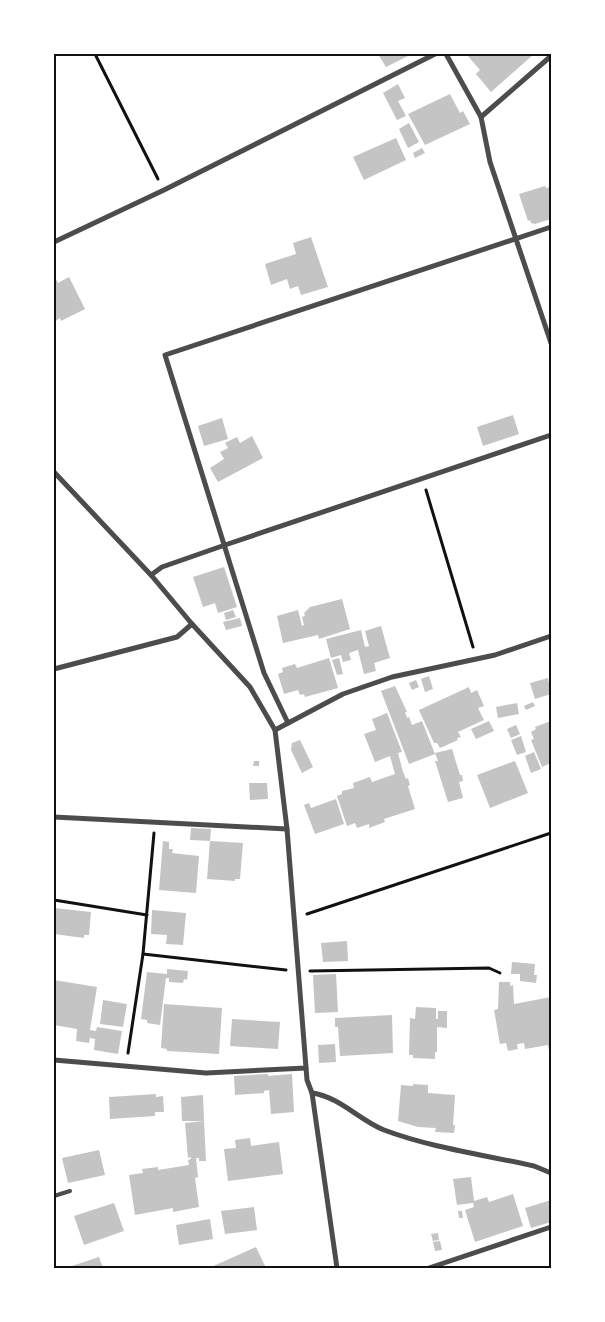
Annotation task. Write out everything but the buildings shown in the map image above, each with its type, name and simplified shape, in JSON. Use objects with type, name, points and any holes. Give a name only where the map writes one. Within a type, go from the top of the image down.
[{"type":"street","points":[[54,242],[164,190],[435,54]]},
{"type":"street","points":[[446,54],[481,116],[490,162],[551,342]]},
{"type":"street","points":[[481,116],[551,56]]},
{"type":"street","points":[[288,724],[264,673],[166,356],[551,228]]},
{"type":"street","points":[[151,575],[162,567],[225,545],[423,477],[551,436]]},
{"type":"street","points":[[54,472],[151,575],[192,624],[250,687],[275,730],[287,829],[307,1080],[312,1093],[337,1268]]},
{"type":"street","points":[[54,669],[177,637],[192,624]]},
{"type":"street","points":[[275,730],[343,694],[392,677],[495,655],[551,636]]},
{"type":"street","points":[[54,817],[287,829]]},
{"type":"street","points":[[54,1060],[206,1073],[306,1068]]},
{"type":"street","points":[[312,1093],[325,1095],[382,1129],[413,1139],[534,1166],[551,1172]]},
{"type":"street","points":[[429,1268],[551,1227]]},
{"type":"lane","points":[[54,1196],[70,1192]]},
{"type":"path","points":[[95,54],[164,190]]},
{"type":"path","points":[[423,477],[476,659]]},
{"type":"path","points":[[126,1066],[143,954],[155,822]]},
{"type":"path","points":[[295,918],[551,833]]},
{"type":"path","points":[[54,900],[147,915]]},
{"type":"path","points":[[143,954],[299,971],[489,968],[500,973]]}]
